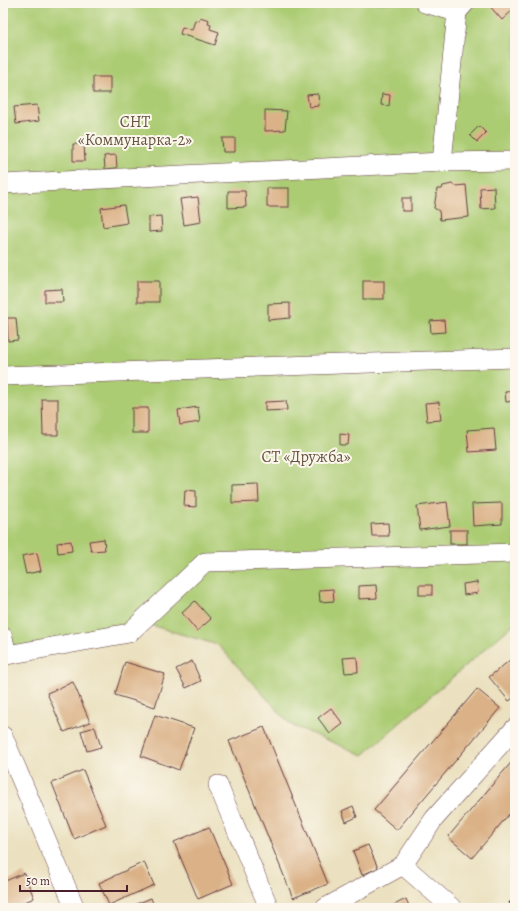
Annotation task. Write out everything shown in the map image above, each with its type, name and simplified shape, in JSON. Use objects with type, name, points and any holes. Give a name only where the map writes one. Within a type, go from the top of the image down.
[{"type":"street","points":[[425,3],[461,8],[442,162]]},
{"type":"street","points":[[3,184],[442,162],[515,161]]},
{"type":"street","points":[[3,376],[515,358]]},
{"type":"street","points":[[3,637],[8,655],[128,633],[205,562],[515,553]]},
{"type":"street","points":[[324,908],[403,865],[434,819],[515,728]]},
{"type":"street","points":[[3,736],[74,908]]},
{"type":"street","points":[[218,785],[269,908]]},
{"type":"street","points":[[403,865],[452,908]]},
{"type":"path","points":[[505,908],[515,898]]},
{"type":"green space","name":"СТ «Дружба»","points":[[3,3],[515,3],[515,623],[363,755],[291,725],[218,645],[147,624],[3,652]]},
{"type":"building","points":[[487,3],[515,3],[515,8],[502,20]]},
{"type":"building","points":[[200,17],[209,20],[208,24],[211,25],[210,29],[219,32],[215,45],[180,34],[182,27],[192,30],[195,20],[199,21]]},
{"type":"building","points":[[93,77],[110,77],[110,93],[93,93]]},
{"type":"building","points":[[318,94],[319,106],[309,107],[307,95]]},
{"type":"building","points":[[382,94],[390,95],[389,106],[381,105]]},
{"type":"building","points":[[37,105],[39,121],[16,124],[14,107]]},
{"type":"building","points":[[265,110],[287,111],[285,130],[265,131]]},
{"type":"building","points":[[479,126],[486,133],[477,142],[470,135]]},
{"type":"building","points":[[222,138],[235,138],[235,152],[223,152]]},
{"type":"building","points":[[73,144],[84,144],[85,161],[73,161]]},
{"type":"building","points":[[116,155],[117,168],[105,169],[104,156]]},
{"type":"building","points":[[452,184],[456,186],[466,185],[469,217],[440,220],[439,211],[434,208],[437,189],[442,189],[443,186]]},
{"type":"building","points":[[494,187],[495,208],[481,209],[480,188]]},
{"type":"building","points":[[267,188],[289,188],[289,207],[267,207]]},
{"type":"building","points":[[228,191],[245,191],[246,207],[228,208]]},
{"type":"building","points":[[198,197],[201,222],[184,225],[180,199]]},
{"type":"building","points":[[402,198],[411,198],[411,211],[402,211]]},
{"type":"building","points":[[124,205],[127,223],[103,227],[101,208]]},
{"type":"building","points":[[161,216],[162,231],[149,232],[149,217]]},
{"type":"building","points":[[137,281],[159,281],[159,302],[137,302]]},
{"type":"building","points":[[363,281],[384,281],[384,299],[363,299]]},
{"type":"building","points":[[62,289],[63,302],[45,302],[45,290]]},
{"type":"building","points":[[290,303],[290,318],[268,320],[268,304]]},
{"type":"building","points":[[7,318],[16,318],[18,340],[8,341]]},
{"type":"building","points":[[444,320],[445,332],[431,333],[430,321]]},
{"type":"building","points":[[515,391],[515,401],[506,402],[505,392]]},
{"type":"building","points":[[42,399],[58,399],[58,435],[43,435]]},
{"type":"building","points":[[286,401],[287,410],[265,411],[265,402]]},
{"type":"building","points":[[439,402],[441,420],[427,421],[425,403]]},
{"type":"building","points":[[198,407],[200,422],[180,425],[178,410]]},
{"type":"building","points":[[132,408],[148,408],[148,433],[132,433]]},
{"type":"building","points":[[494,428],[496,450],[469,452],[467,430]]},
{"type":"building","points":[[340,434],[349,435],[348,445],[340,445]]},
{"type":"building","points":[[258,484],[259,502],[232,503],[232,485]]},
{"type":"building","points":[[185,490],[196,491],[196,507],[184,506]]},
{"type":"building","points":[[447,502],[450,526],[420,530],[417,506]]},
{"type":"building","points":[[502,503],[502,524],[473,526],[472,504]]},
{"type":"building","points":[[388,523],[389,536],[372,536],[371,524]]},
{"type":"building","points":[[450,530],[467,530],[467,544],[450,544]]},
{"type":"building","points":[[104,539],[105,550],[91,551],[89,541]]},
{"type":"building","points":[[71,541],[72,551],[58,553],[57,543]]},
{"type":"building","points":[[37,553],[41,571],[26,574],[22,556]]},
{"type":"building","points":[[477,582],[478,593],[464,595],[463,584]]},
{"type":"building","points":[[376,585],[377,598],[359,599],[359,586]]},
{"type":"building","points":[[419,585],[432,585],[432,595],[419,595]]},
{"type":"building","points":[[333,589],[334,601],[320,602],[319,590]]},
{"type":"building","points":[[195,601],[211,619],[197,631],[182,613]]},
{"type":"building","points":[[515,656],[515,697],[509,701],[489,677]]},
{"type":"building","points":[[357,657],[358,672],[345,673],[343,658]]},
{"type":"building","points":[[192,661],[201,681],[186,688],[176,669]]},
{"type":"building","points":[[125,662],[165,674],[155,707],[115,695]]},
{"type":"building","points":[[73,682],[90,722],[64,732],[47,693]]},
{"type":"building","points":[[477,689],[500,708],[397,830],[374,810]]},
{"type":"building","points":[[331,708],[343,724],[330,734],[318,718]]},
{"type":"building","points":[[155,715],[194,728],[179,770],[141,756]]},
{"type":"building","points":[[95,727],[101,747],[87,751],[81,731]]},
{"type":"building","points":[[264,727],[328,884],[293,898],[229,741]]},
{"type":"building","points":[[515,758],[515,807],[472,858],[448,837]]},
{"type":"building","points":[[83,770],[106,825],[74,839],[52,783]]},
{"type":"building","points":[[353,806],[357,817],[346,822],[342,811]]},
{"type":"building","points":[[209,827],[233,884],[198,899],[174,842]]},
{"type":"building","points":[[368,845],[378,868],[362,875],[353,851]]},
{"type":"building","points":[[144,862],[154,885],[109,905],[99,883]]},
{"type":"building","points":[[24,873],[34,898],[11,908],[4,908],[3,882]]},
{"type":"building","points":[[151,898],[155,908],[127,908]]},
{"type":"building","points":[[406,899],[410,908],[388,908]]},
{"type":"park label","name":"СНТ «Коммунарка-2»","points":[[135,131]]}]
